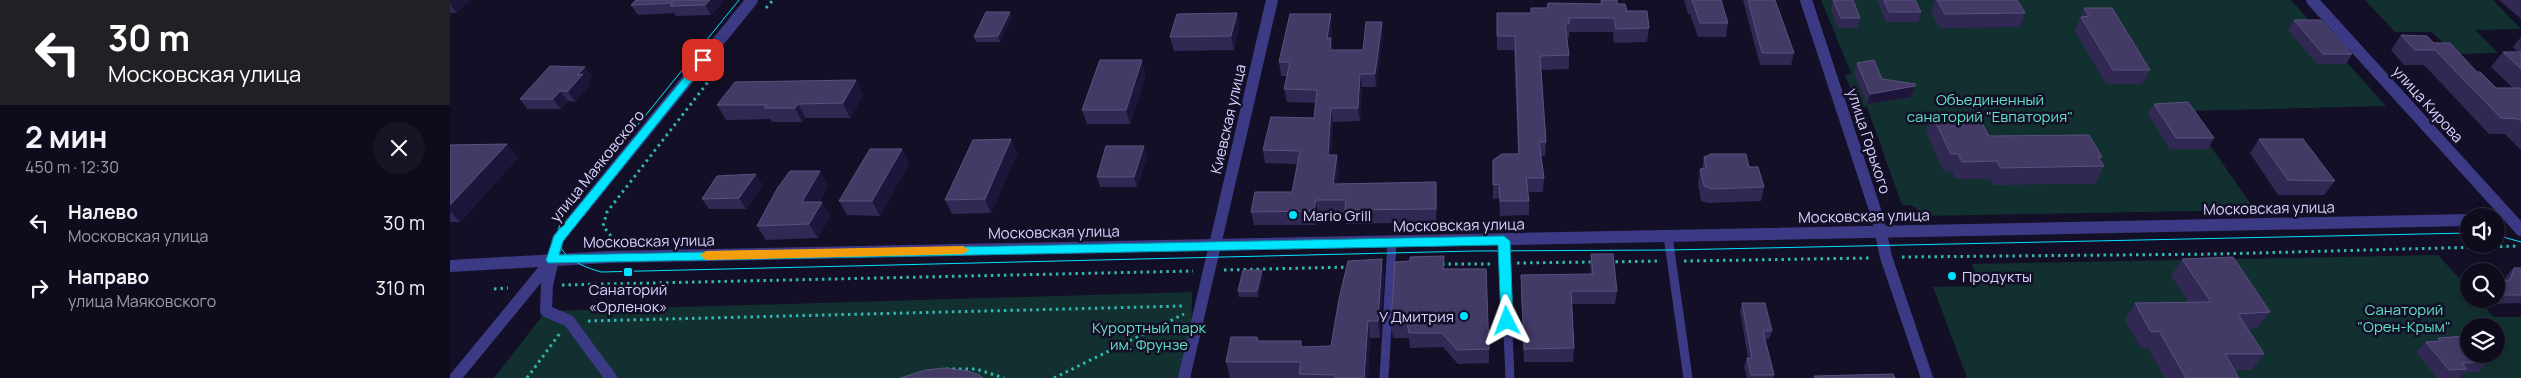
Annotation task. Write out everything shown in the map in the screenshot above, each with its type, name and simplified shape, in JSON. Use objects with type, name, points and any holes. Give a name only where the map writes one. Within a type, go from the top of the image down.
[{"type":"street","name":"улица Маяковского","points":[[455,378],[552,260],[558,240],[752,0]]},
{"type":"street","name":"Киевская улица","points":[[1184,378],[1272,0]]},
{"type":"street","name":"улица Горького","points":[[1806,0],[1882,232],[1886,257],[1927,378]]},
{"type":"street","name":"улица Кирова","points":[[2312,0],[2516,219],[2521,230]]},
{"type":"street","name":"Московская улица","points":[[450,266],[552,260],[2460,220]]},
{"type":"street","points":[[552,260],[546,310],[569,321],[611,378]]},
{"type":"lane","points":[[1668,236],[1688,378]]},
{"type":"lane","points":[[1504,241],[1510,378]]},
{"type":"lane","points":[[1384,378],[1392,242]]},
{"type":"path","points":[[760,16],[773,0]]},
{"type":"path","points":[[617,244],[603,226],[607,212],[724,63]]},
{"type":"path","points":[[526,378],[569,321],[1200,306]]},
{"type":"path","points":[[1054,378],[1200,306]]},
{"type":"path","points":[[936,370],[962,367],[989,371],[1004,378]]},
{"type":"green space","name":"Объединенный санаторий \"Евпатория\"","points":[[1821,0],[2291,0],[2386,106],[2186,111],[2255,210],[1919,216],[1916,208],[1902,205],[1867,107],[1859,107],[1845,76],[1851,73]]},
{"type":"green space","points":[[2365,0],[2493,0],[2521,29],[2475,30],[2498,53],[2455,54],[2432,32],[2395,32]]},
{"type":"green space","name":"Санаторий \"Орен-Крым\"","points":[[2438,255],[2460,279],[2460,308],[2486,308],[2494,317],[2521,317],[2521,378],[1967,378],[1933,287],[1980,286],[1972,264]]},
{"type":"green space","name":"Курортный парк им. Фрунзе","points":[[1192,292],[1191,378],[494,378],[546,311]]},
{"type":"building","points":[[636,0],[710,0],[705,5],[670,6],[673,3],[631,5]]},
{"type":"building","points":[[1601,0],[1617,0],[1617,4],[1625,4],[1627,11],[1647,11],[1649,28],[1616,29],[1614,18],[1569,18],[1569,24],[1565,24],[1569,55],[1540,56],[1546,142],[1539,142],[1544,178],[1526,178],[1529,201],[1500,201],[1499,184],[1493,185],[1493,160],[1502,154],[1519,154],[1515,36],[1497,36],[1497,13],[1531,13],[1531,8],[1547,8],[1548,3],[1602,4]]},
{"type":"building","points":[[1692,0],[1721,0],[1728,23],[1700,23]]},
{"type":"building","points":[[1748,0],[1775,0],[1794,53],[1762,53]]},
{"type":"building","points":[[1833,0],[1853,0],[1860,18],[1841,18]]},
{"type":"building","points":[[1884,0],[1915,0],[1921,12],[1889,12]]},
{"type":"building","points":[[1937,0],[2017,0],[2025,13],[1945,14]]},
{"type":"building","points":[[2084,8],[2112,8],[2150,70],[2113,70],[2081,17],[2089,16]]},
{"type":"building","points":[[986,12],[1010,12],[998,36],[974,37]]},
{"type":"building","points":[[1237,13],[1231,36],[1170,37],[1177,14]]},
{"type":"building","points":[[1290,14],[1331,14],[1327,38],[1331,38],[1330,50],[1363,50],[1366,22],[1382,22],[1375,74],[1360,74],[1358,108],[1331,108],[1328,155],[1337,155],[1333,184],[1436,182],[1436,209],[1345,210],[1346,200],[1316,200],[1314,211],[1251,212],[1255,192],[1292,192],[1300,151],[1263,150],[1271,117],[1314,118],[1317,90],[1284,89],[1290,62],[1279,62]]},
{"type":"building","points":[[2294,20],[2321,20],[2352,54],[2323,54]]},
{"type":"building","points":[[2401,35],[2427,36],[2434,43],[2450,43],[2477,72],[2480,72],[2496,88],[2521,88],[2521,121],[2518,119],[2501,118],[2435,50],[2415,50]]},
{"type":"building","points":[[2503,52],[2521,52],[2521,69]]},
{"type":"building","points":[[1100,60],[1142,60],[1126,110],[1082,110]]},
{"type":"building","points":[[1874,60],[1882,79],[1915,84],[1915,86],[1870,94],[1857,63]]},
{"type":"building","points":[[550,66],[585,67],[577,75],[583,74],[568,91],[560,91],[553,99],[520,99]]},
{"type":"building","points":[[856,80],[843,103],[798,104],[795,108],[764,108],[767,105],[717,105],[735,82]]},
{"type":"building","points":[[2188,102],[2214,138],[2176,138],[2154,104]]},
{"type":"building","points":[[1977,114],[1989,136],[2089,135],[2102,157],[2098,157],[2104,166],[2001,168],[1997,161],[1962,162],[1958,154],[1951,154],[1932,115]]},
{"type":"building","points":[[1011,139],[985,199],[945,200],[973,140]]},
{"type":"building","points":[[2259,139],[2303,139],[2335,181],[2288,180]]},
{"type":"building","points":[[507,144],[450,205],[450,145]]},
{"type":"building","points":[[1106,146],[1144,146],[1134,177],[1097,177]]},
{"type":"building","points":[[870,149],[902,149],[872,201],[839,201]]},
{"type":"building","points":[[1711,154],[1746,154],[1749,167],[1758,167],[1764,187],[1712,189],[1704,186],[1700,169],[1706,168],[1704,157]]},
{"type":"building","points":[[790,171],[820,171],[802,202],[822,202],[809,224],[757,226],[777,189]]},
{"type":"building","points":[[756,174],[739,198],[702,199],[717,176]]},
{"type":"building","points":[[1591,254],[1613,254],[1617,291],[1571,291],[1574,348],[1524,349],[1521,275],[1593,274]]},
{"type":"building","points":[[1444,256],[1443,269],[1486,269],[1489,349],[1457,350],[1442,333],[1409,333],[1407,324],[1391,324],[1395,262],[1410,261],[1410,257]]},
{"type":"building","points":[[2233,257],[2270,312],[2238,314],[2264,354],[2225,354],[2239,378],[2186,378],[2159,331],[2151,332],[2135,303],[2211,302],[2182,259]]},
{"type":"building","points":[[1382,259],[1378,321],[1368,321],[1364,378],[1335,378],[1335,375],[1299,374],[1301,362],[1226,362],[1231,337],[1257,337],[1258,341],[1301,341],[1301,347],[1331,346],[1348,261]]},
{"type":"building","points":[[2514,268],[2521,268],[2521,295],[2505,295],[2505,280],[2510,280]]},
{"type":"building","points":[[1243,270],[1262,270],[1257,291],[1238,291]]},
{"type":"building","points":[[1742,303],[1765,303],[1772,331],[1763,331],[1774,375],[1751,375],[1747,358],[1752,358]]},
{"type":"building","points":[[2460,336],[2460,363],[2467,369],[2449,370],[2426,342],[2441,341],[2438,338]]},
{"type":"building","points":[[944,368],[968,371],[983,378],[900,378],[926,370]]},
{"type":"building","points":[[1893,374],[1895,378],[1815,378],[1814,376]]},
{"type":"tram line","points":[[739,0],[564,216],[559,228],[558,238],[560,246],[565,253],[581,265],[601,272],[1473,251],[1670,250],[2460,233]]},
{"type":"tram line","points":[[2505,238],[2521,242]]},
{"type":"slow traffic","points":[[706,255],[963,250]]},
{"type":"place","name":"Mario Grill","points":[[1293,215]]},
{"type":"place","name":"Санаторий «Орленок»","points":[[628,272]]},
{"type":"place","name":"Продукты","points":[[1952,276]]},
{"type":"place","name":"У Дмитрия","points":[[1464,316]]},
{"type":"route","points":[[703,60],[558,240],[552,260],[1175,246],[1504,241],[1507,321]]}]
